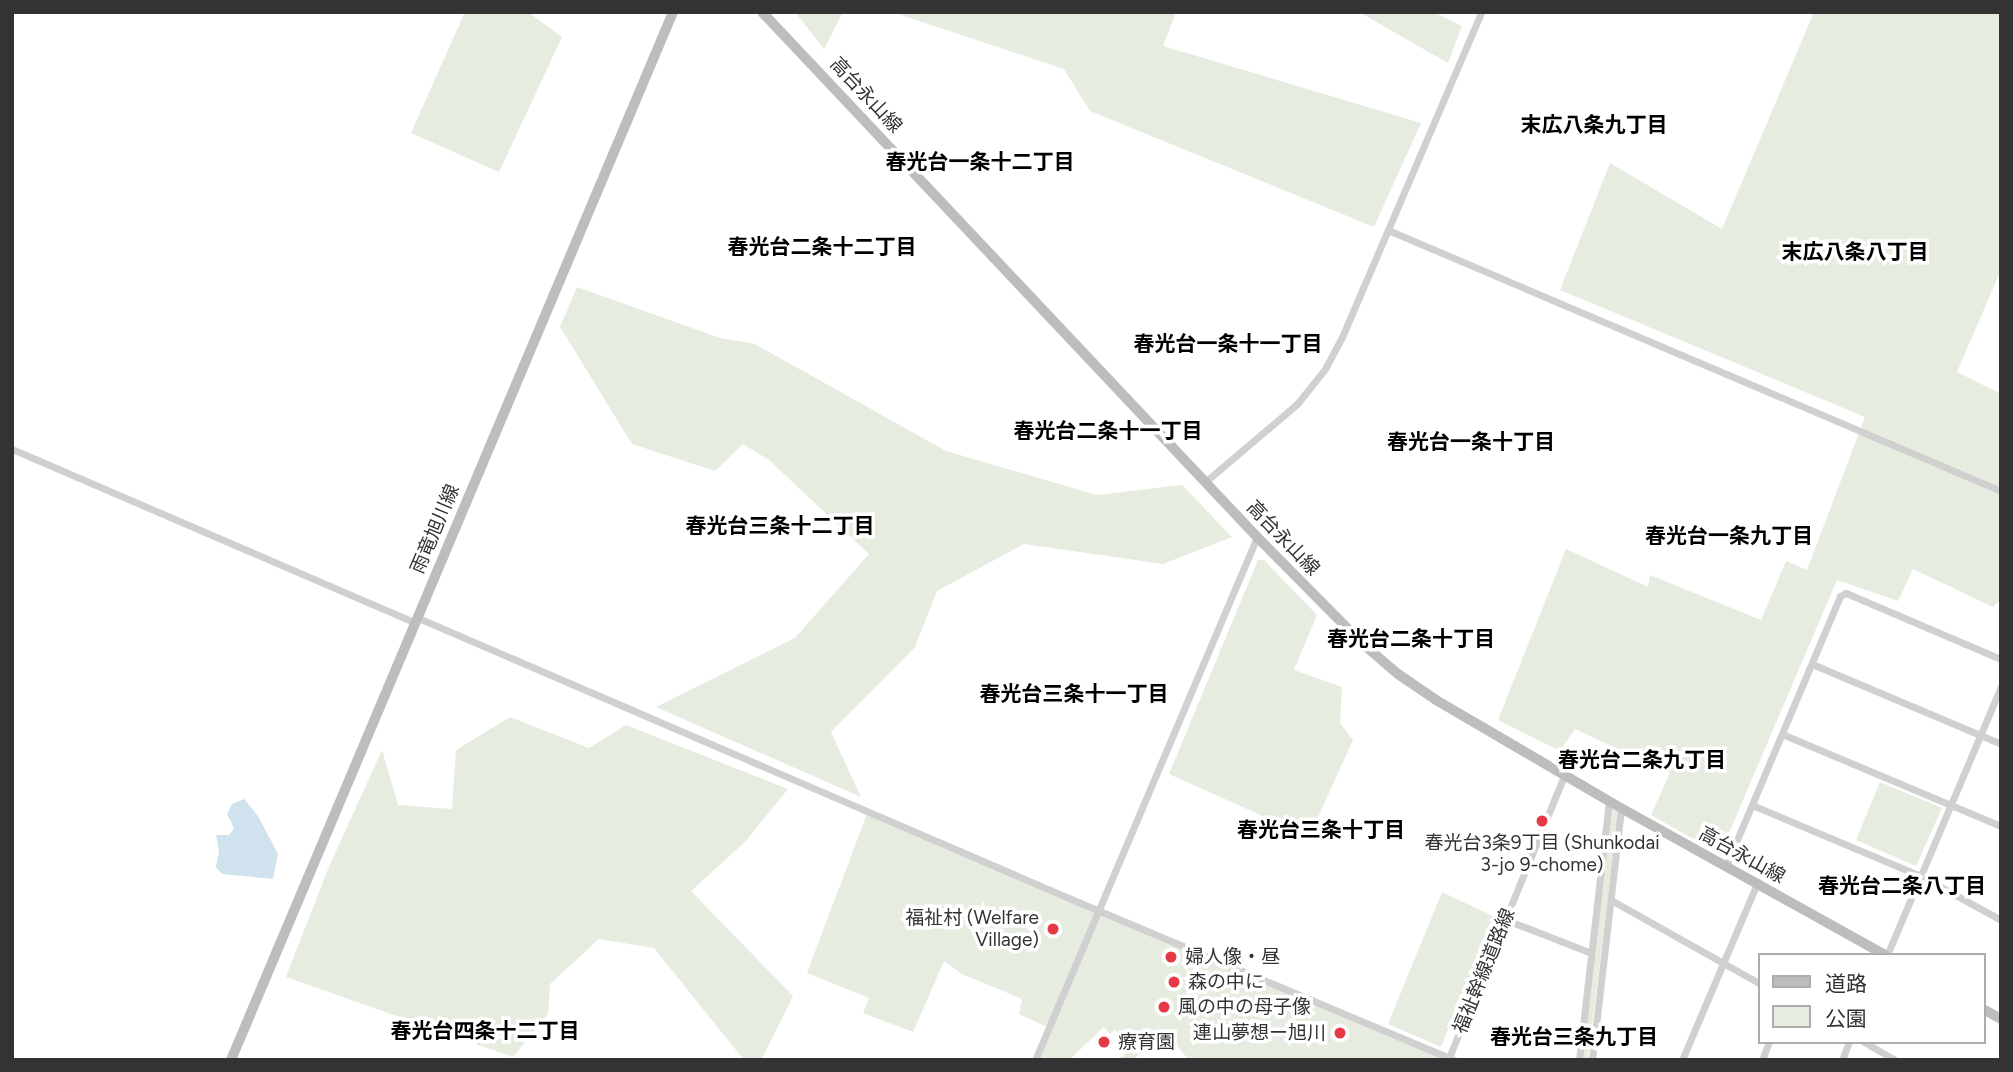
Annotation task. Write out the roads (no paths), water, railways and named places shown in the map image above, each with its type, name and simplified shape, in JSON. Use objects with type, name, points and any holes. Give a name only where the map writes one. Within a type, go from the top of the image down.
[{"type":"street","name":"雨竜旭川線","points":[[232,1060],[415,619],[673,12]]},
{"type":"street","name":"高台永山線","points":[[762,12],[1257,537],[1363,644],[1398,674],[1436,700],[1621,808],[1882,953]]},
{"type":"street","points":[[1205,482],[1297,404],[1325,369],[1342,337],[1481,12]]},
{"type":"street","points":[[1388,230],[2001,491]]},
{"type":"street","name":"福祉幹線道路線","points":[[12,449],[1450,1059],[1504,919],[1565,774]]},
{"type":"street","points":[[1035,1060],[1257,537]]},
{"type":"street","points":[[1726,866],[1840,596],[1846,593],[2001,659]]},
{"type":"street","points":[[1812,664],[2001,744]]},
{"type":"street","points":[[1887,953],[2001,687]]},
{"type":"street","points":[[1782,733],[2001,826]]},
{"type":"street","points":[[1579,1060],[1609,801]]},
{"type":"street","points":[[1752,805],[1921,876],[2001,920]]},
{"type":"street","points":[[1592,1060],[1621,808]]},
{"type":"street","points":[[1682,1060],[1757,883]]},
{"type":"street","points":[[1611,900],[1758,982]]},
{"type":"street","points":[[1504,919],[1591,953]]},
{"type":"street","points":[[1985,1010],[2001,1019]]},
{"type":"street","points":[[1867,1044],[1895,1060]]},
{"type":"water","points":[[244,799],[258,816],[278,854],[273,879],[222,874],[216,867],[219,851],[216,835],[229,835],[234,828],[227,814],[232,804]]},
{"type":"place","name":"春光台3条9丁目 (Shunkodai 3-jo 9-chome)","points":[[1542,821]]},
{"type":"place","name":"福祉村 (Welfare Village)","points":[[1053,929]]},
{"type":"place","name":"婦人像・昼","points":[[1171,957]]},
{"type":"place","name":"森の中に","points":[[1174,982]]},
{"type":"place","name":"風の中の母子像","points":[[1164,1007]]},
{"type":"place","name":"連山夢想ー旭川","points":[[1340,1033]]},
{"type":"place","name":"療育園","points":[[1104,1042]]},
{"type":"district","name":"末広八条九丁目","points":[[1594,125]]},
{"type":"district","name":"春光台一条十二丁目","points":[[980,162]]},
{"type":"district","name":"春光台二条十二丁目","points":[[822,247]]},
{"type":"district","name":"末広八条八丁目","points":[[1855,252]]},
{"type":"district","name":"春光台一条十一丁目","points":[[1228,344]]},
{"type":"district","name":"春光台二条十一丁目","points":[[1108,431]]},
{"type":"district","name":"春光台一条十丁目","points":[[1471,442]]},
{"type":"district","name":"春光台三条十二丁目","points":[[780,526]]},
{"type":"district","name":"春光台一条九丁目","points":[[1729,536]]},
{"type":"district","name":"春光台二条十丁目","points":[[1411,639]]},
{"type":"district","name":"春光台三条十一丁目","points":[[1074,694]]},
{"type":"district","name":"春光台二条九丁目","points":[[1642,760]]},
{"type":"district","name":"春光台三条十丁目","points":[[1321,830]]},
{"type":"district","name":"春光台二条八丁目","points":[[1902,886]]},
{"type":"district","name":"春光台四条十二丁目","points":[[485,1031]]},
{"type":"district","name":"春光台三条九丁目","points":[[1574,1037]]}]
